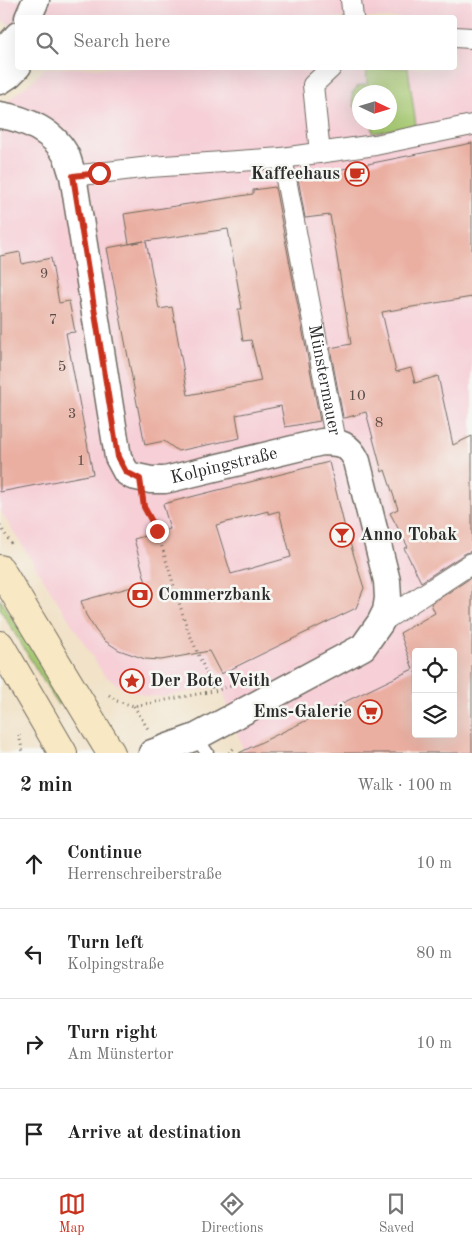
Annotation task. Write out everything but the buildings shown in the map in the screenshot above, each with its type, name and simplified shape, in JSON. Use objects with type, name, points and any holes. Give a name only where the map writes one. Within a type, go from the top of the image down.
[{"type":"main road","points":[[8,560],[111,753]]},
{"type":"main road","points":[[0,645],[63,753]]},
{"type":"street","points":[[29,15],[36,0]]},
{"type":"street","points":[[49,15],[52,0]]},
{"type":"street","points":[[351,0],[353,15]]},
{"type":"street","points":[[457,37],[472,38]]},
{"type":"street","points":[[0,53],[15,38]]},
{"type":"street","points":[[0,81],[15,69]]},
{"type":"street","points":[[320,153],[313,85],[328,70]]},
{"type":"street","points":[[0,115],[16,118],[33,125],[56,141],[66,157],[73,176],[118,457],[126,472],[140,479]]},
{"type":"street","points":[[73,176],[150,167],[282,158],[375,145],[472,125]]},
{"type":"street","name":"Münstermauer","points":[[282,158],[336,442],[346,445],[353,452],[357,461],[387,581],[386,611],[380,623]]},
{"type":"street","name":"Kolpingstraße","points":[[140,479],[166,480],[322,442],[336,442]]},
{"type":"street","points":[[152,753],[201,745],[363,647],[380,623],[472,563]]},
{"type":"path","points":[[140,479],[144,507],[157,531],[187,628],[214,691]]},
{"type":"path","points":[[0,526],[8,560]]},
{"type":"path","points":[[104,692],[117,701],[134,706],[214,691],[242,683]]},
{"type":"shaded area","points":[[0,0],[472,0],[472,753],[244,753],[221,686],[161,697],[147,696],[124,689],[104,675],[0,510],[0,107],[43,70],[457,70],[457,15],[15,15],[15,28],[0,19]]},
{"type":"green space","points":[[366,70],[408,70],[416,125],[397,129],[397,85],[362,85],[367,84]]},
{"type":"green space","points":[[373,130],[389,130],[373,133]]},
{"type":"green space","points":[[0,599],[66,700],[58,705],[0,609]]},
{"type":"place","name":"Kaffeehaus","points":[[357,174]]},
{"type":"place","name":"Anno Tobak","points":[[342,535]]},
{"type":"place","name":"Commerzbank","points":[[140,595]]},
{"type":"place","name":"Der Bote Veith","points":[[132,681]]},
{"type":"place","name":"Ems-Galerie","points":[[370,712]]},
{"type":"route","points":[[99,173],[73,176],[118,457],[126,472],[140,479],[144,507],[157,531]]}]
